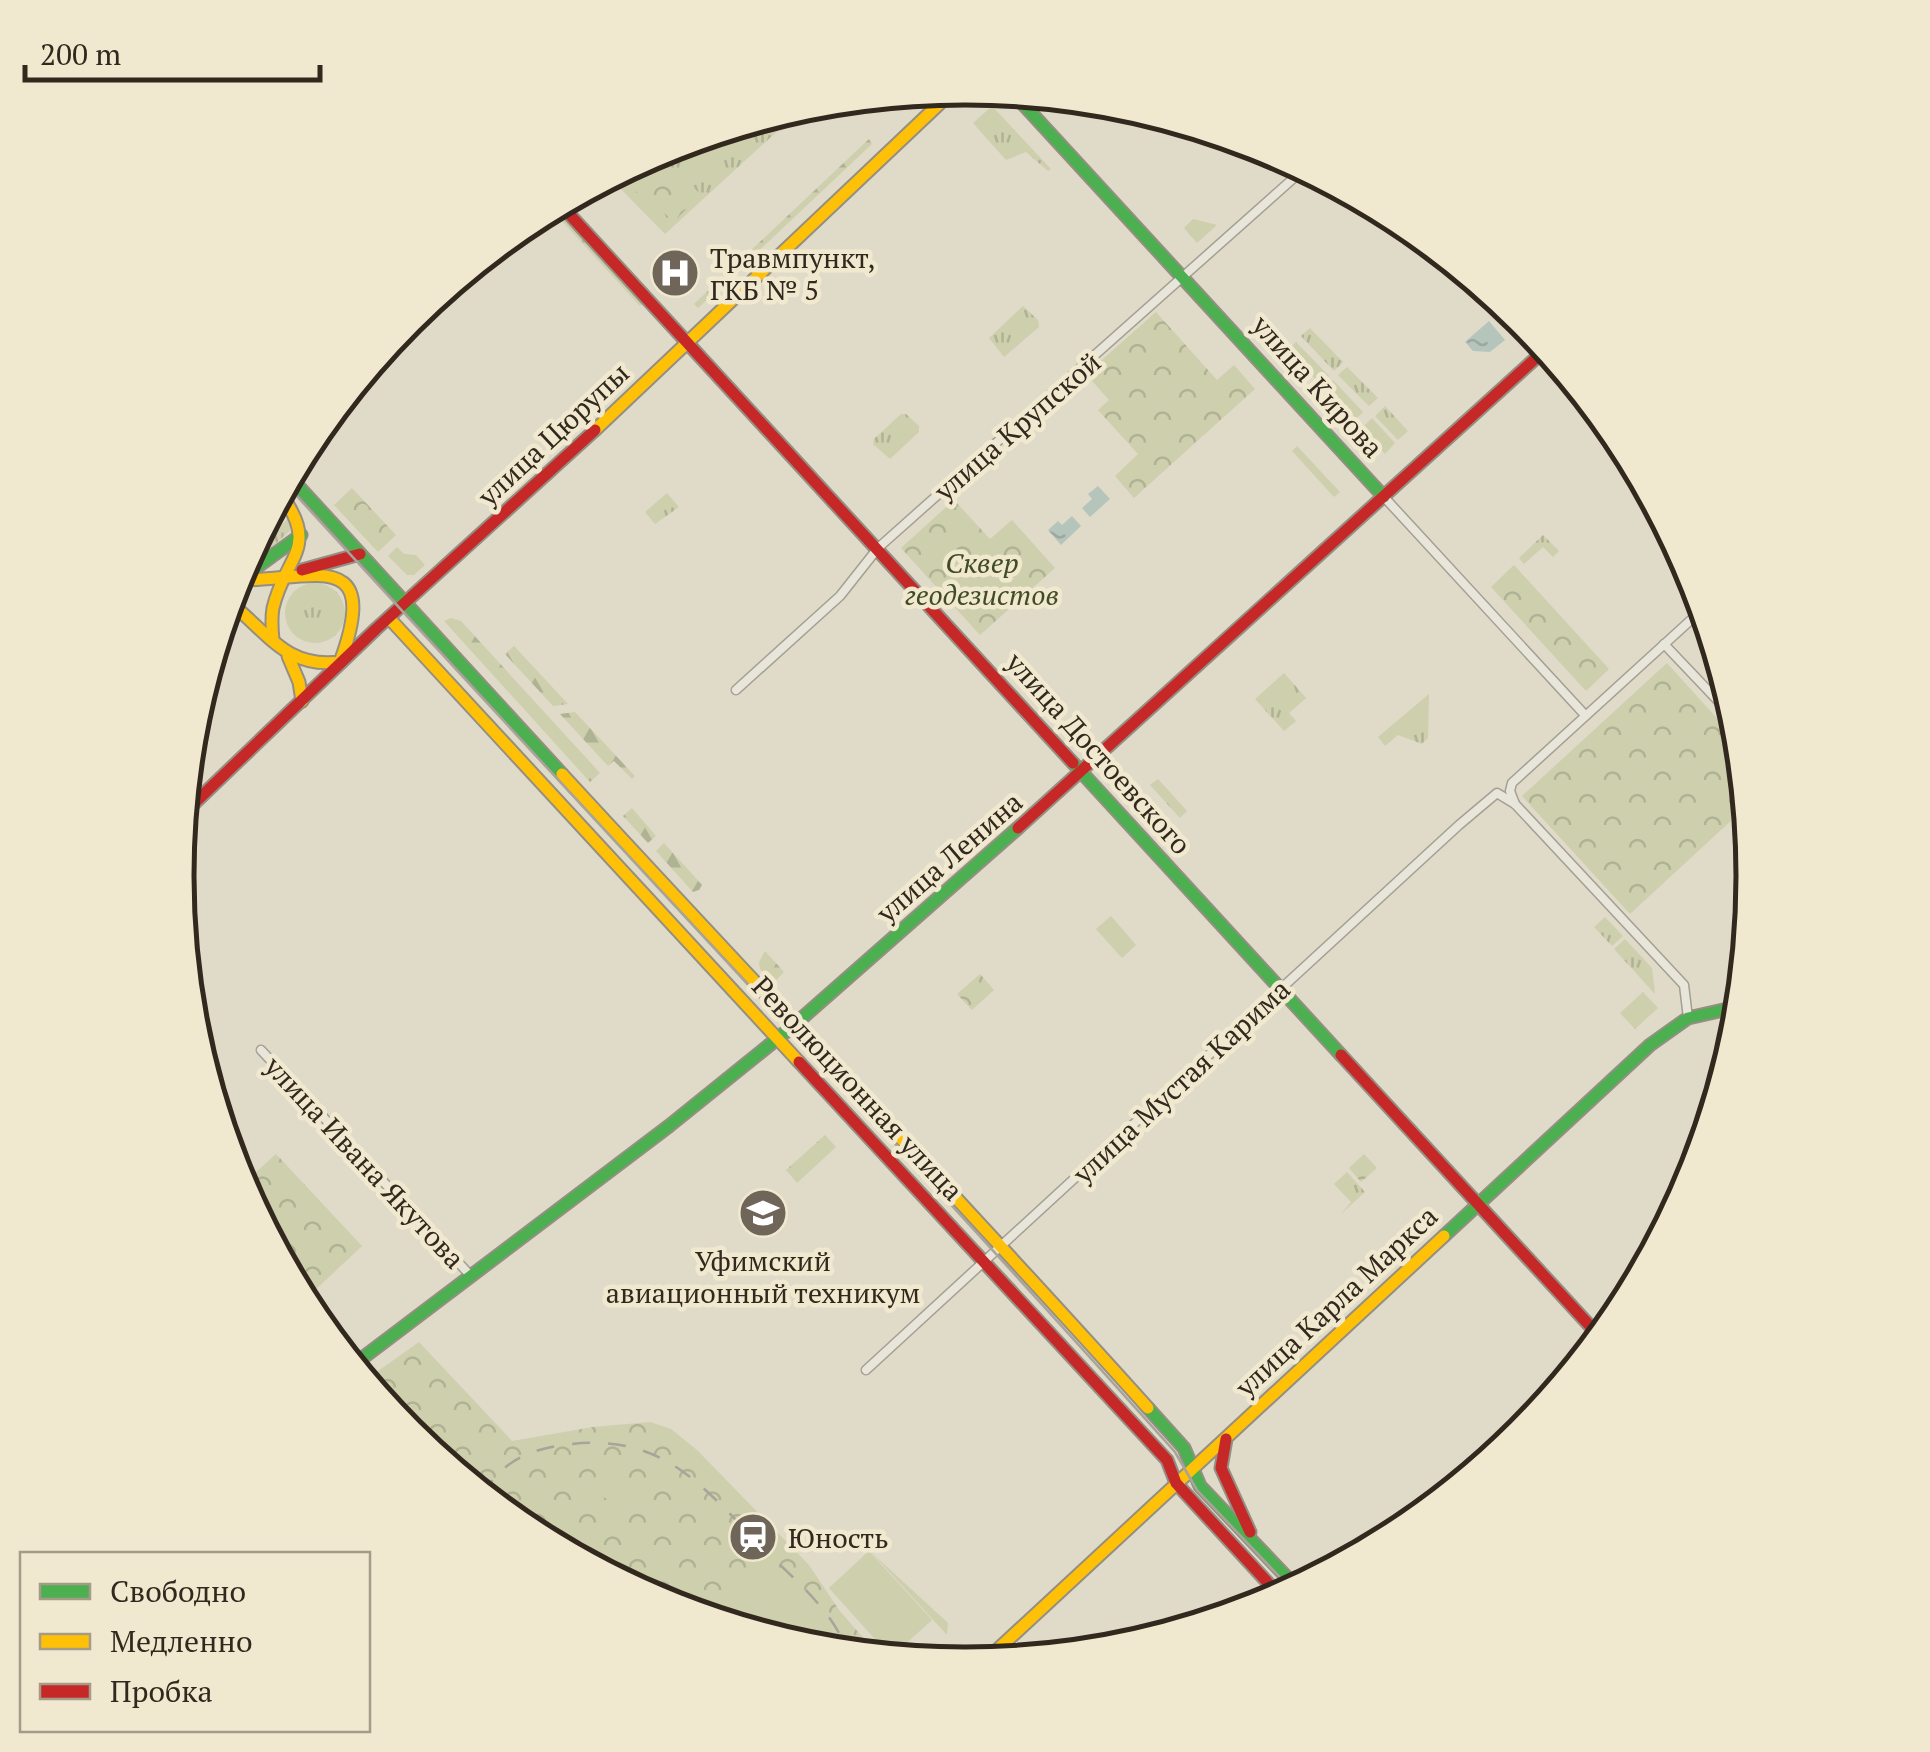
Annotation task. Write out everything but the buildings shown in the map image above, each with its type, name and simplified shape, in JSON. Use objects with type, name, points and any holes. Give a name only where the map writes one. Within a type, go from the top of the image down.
[{"type":"main road","name":"улица Цюрупы","points":[[199,798],[936,106]]},
{"type":"main road","name":"улица Кирова","points":[[1027,108],[1384,497]]},
{"type":"main road","name":"улица Достоевского","points":[[570,214],[1590,1326]]},
{"type":"main road","name":"улица Ленина","points":[[363,1357],[669,1126],[794,1026],[1084,772],[1536,358]]},
{"type":"main road","points":[[299,487],[794,1026],[1004,1247],[1184,1448],[1200,1486],[1286,1576]]},
{"type":"main road","points":[[273,640],[272,608],[288,576],[300,535],[295,510],[290,504]]},
{"type":"main road","points":[[262,562],[300,535]]},
{"type":"main road","points":[[288,576],[360,554]]},
{"type":"main road","points":[[254,579],[322,573],[336,578],[348,590],[354,626],[340,662],[319,667],[288,656]]},
{"type":"main road","points":[[241,612],[288,656],[302,701]]},
{"type":"main road","name":"Революционная улица","points":[[389,618],[1167,1460],[1176,1483],[1269,1584]]},
{"type":"main road","name":"улица Карла Маркса","points":[[1009,1645],[1176,1483],[1650,1045],[1688,1018],[1724,1010]]},
{"type":"main road","points":[[1226,1440],[1221,1468],[1240,1515],[1259,1548]]},
{"type":"street","name":"улица Крупской","points":[[736,690],[840,596],[878,548],[1293,179]]},
{"type":"street","name":"улица Кирова","points":[[1384,497],[1585,716]]},
{"type":"street","points":[[1688,1018],[1684,985],[1515,804],[1510,791],[1512,783],[1692,619]]},
{"type":"street","points":[[1664,644],[1715,698]]},
{"type":"street","name":"улица Мустая Карима","points":[[866,1370],[1498,792],[1515,804]]},
{"type":"street","name":"улица Ивана Якутова","points":[[261,1050],[470,1275]]},
{"type":"green space","points":[[992,106],[1051,169],[1048,171],[1026,152],[1006,160],[973,123]]},
{"type":"green space","points":[[781,127],[665,234],[619,187],[717,146]]},
{"type":"green space","points":[[869,139],[872,144],[698,308],[694,304]]},
{"type":"green space","points":[[655,171],[665,171],[677,183],[684,177],[701,195],[673,222],[645,192],[641,196],[628,183]]},
{"type":"green space","points":[[565,217],[644,302],[640,306],[561,220]]},
{"type":"green space","points":[[1193,219],[1217,225],[1197,243],[1184,228]]},
{"type":"green space","points":[[1023,306],[1038,320],[1039,327],[1004,357],[989,338]]},
{"type":"green space","points":[[1156,312],[1217,380],[1234,365],[1255,389],[1134,498],[1115,476],[1138,454],[1098,410],[1109,400],[1086,374]]},
{"type":"green space","points":[[1310,328],[1343,362],[1334,371],[1301,336]]},
{"type":"green space","points":[[1296,342],[1329,376],[1320,384],[1288,350]]},
{"type":"green space","points":[[1347,367],[1378,398],[1369,406],[1338,375]]},
{"type":"green space","points":[[1333,380],[1363,412],[1354,421],[1324,389]]},
{"type":"green space","points":[[1385,406],[1408,431],[1398,440],[1375,416]]},
{"type":"green space","points":[[901,414],[919,426],[919,432],[890,459],[873,444],[874,439]]},
{"type":"green space","points":[[1372,418],[1395,443],[1385,454],[1361,429]]},
{"type":"green space","points":[[1297,446],[1340,492],[1334,497],[1292,451]]},
{"type":"green space","points":[[352,488],[396,535],[378,552],[334,505]]},
{"type":"green space","points":[[667,493],[679,507],[655,524],[645,512]]},
{"type":"green space","name":"Сквер геодезистов","points":[[954,500],[990,539],[1012,520],[1055,568],[980,635],[901,548]]},
{"type":"green space","points":[[289,518],[290,531],[266,552],[274,535]]},
{"type":"green space","points":[[1543,535],[1559,551],[1553,557],[1543,547],[1524,564],[1519,558]]},
{"type":"green space","points":[[397,547],[404,554],[416,555],[425,565],[414,575],[407,575],[388,556]]},
{"type":"green space","points":[[1514,565],[1609,669],[1586,691],[1491,587]]},
{"type":"green space","points":[[315,583],[336,592],[345,613],[336,634],[315,643],[294,634],[285,613],[294,592]]},
{"type":"green space","points":[[444,621],[461,621],[600,773],[590,782]]},
{"type":"green space","points":[[514,646],[568,704],[553,706],[505,654]]},
{"type":"green space","points":[[1667,663],[1720,722],[1733,819],[1630,914],[1522,796]]},
{"type":"green space","points":[[1284,673],[1306,698],[1289,713],[1296,721],[1284,731],[1255,699]]},
{"type":"green space","points":[[1429,694],[1428,738],[1422,744],[1398,735],[1385,746],[1378,737]]},
{"type":"green space","points":[[575,712],[635,776],[632,779],[614,761],[608,766],[560,714]]},
{"type":"green space","points":[[1158,779],[1187,811],[1180,818],[1150,785]]},
{"type":"green space","points":[[632,808],[656,836],[648,843],[623,816]]},
{"type":"green space","points":[[664,843],[702,885],[699,890],[693,892],[656,851]]},
{"type":"green space","points":[[1111,916],[1136,945],[1122,958],[1096,929]]},
{"type":"green space","points":[[1605,917],[1623,936],[1612,946],[1594,927]]},
{"type":"green space","points":[[1625,939],[1652,968],[1655,994],[1614,949]]},
{"type":"green space","points":[[765,951],[784,972],[773,983],[760,969]]},
{"type":"green space","points":[[980,974],[994,990],[972,1010],[957,994]]},
{"type":"green space","points":[[1643,992],[1658,1008],[1635,1029],[1620,1013]]},
{"type":"green space","points":[[825,1135],[836,1147],[797,1183],[786,1170]]},
{"type":"green space","points":[[276,1154],[362,1246],[315,1290],[297,1261],[254,1174]]},
{"type":"green space","points":[[1364,1154],[1377,1168],[1361,1182],[1349,1168]]},
{"type":"green space","points":[[1347,1172],[1365,1192],[1341,1214],[1351,1202],[1334,1184]]},
{"type":"green space","points":[[419,1342],[512,1441],[650,1422],[671,1429],[697,1450],[809,1565],[865,1640],[765,1621],[717,1606],[579,1544],[496,1488],[457,1456],[376,1373]]},
{"type":"green space","points":[[602,1466],[636,1488],[623,1509],[589,1488]]},
{"type":"green space","points":[[869,1551],[932,1620],[905,1644],[877,1641],[829,1588]]},
{"type":"green space","points":[[872,1553],[948,1623],[947,1635]]},
{"type":"green space","points":[[767,1572],[824,1633],[765,1621],[727,1609]]},
{"type":"water","points":[[1489,321],[1505,340],[1490,352],[1473,351],[1465,342]]},
{"type":"water","points":[[1098,486],[1110,499],[1090,517],[1082,508],[1092,499],[1088,494]]},
{"type":"water","points":[[1072,516],[1081,526],[1061,545],[1048,530]]},
{"type":"tram line","points":[[295,494],[1065,1330],[1175,1452],[1197,1490],[1281,1578]]},
{"type":"railway","points":[[490,1483],[506,1466],[550,1447],[598,1443],[655,1456],[679,1469],[722,1506],[802,1586],[841,1636]]},
{"type":"traffic: fast","points":[[1027,108],[1384,497]]},
{"type":"traffic: fast","points":[[299,487],[562,774]]},
{"type":"traffic: fast","points":[[261,564],[301,535]]},
{"type":"traffic: fast","points":[[1073,763],[1341,1055]]},
{"type":"traffic: fast","points":[[363,1357],[669,1126],[793,1026],[1018,828]]},
{"type":"traffic: fast","points":[[1444,1236],[1650,1045],[1688,1018],[1724,1010]]},
{"type":"traffic: fast","points":[[1148,1408],[1184,1448],[1200,1486],[1286,1576]]},
{"type":"traffic: slow","points":[[595,430],[937,106]]},
{"type":"traffic: slow","points":[[273,640],[273,608],[299,540],[289,507]]},
{"type":"traffic: slow","points":[[241,612],[291,654],[321,663],[340,662],[351,624],[352,599],[345,584],[331,577],[311,575],[254,579]]},
{"type":"traffic: slow","points":[[389,618],[799,1062]]},
{"type":"traffic: slow","points":[[288,656],[302,701]]},
{"type":"traffic: slow","points":[[562,774],[1148,1408]]},
{"type":"traffic: slow","points":[[1002,1646],[1444,1236]]},
{"type":"traffic: jam","points":[[570,215],[1073,763]]},
{"type":"traffic: jam","points":[[1018,828],[1536,358]]},
{"type":"traffic: jam","points":[[199,799],[376,629],[595,430]]},
{"type":"traffic: jam","points":[[302,570],[360,554]]},
{"type":"traffic: jam","points":[[1341,1055],[1590,1326]]},
{"type":"traffic: jam","points":[[799,1062],[1167,1460],[1176,1483],[1269,1584]]},
{"type":"traffic: jam","points":[[1226,1439],[1221,1468],[1250,1532]]},
{"type":"place","name":"Травмпункт, ГКБ № 5","points":[[675,273]]},
{"type":"place","name":"Уфимский авиационный техникум","points":[[763,1213]]},
{"type":"place","name":"Юность","points":[[753,1537]]}]
